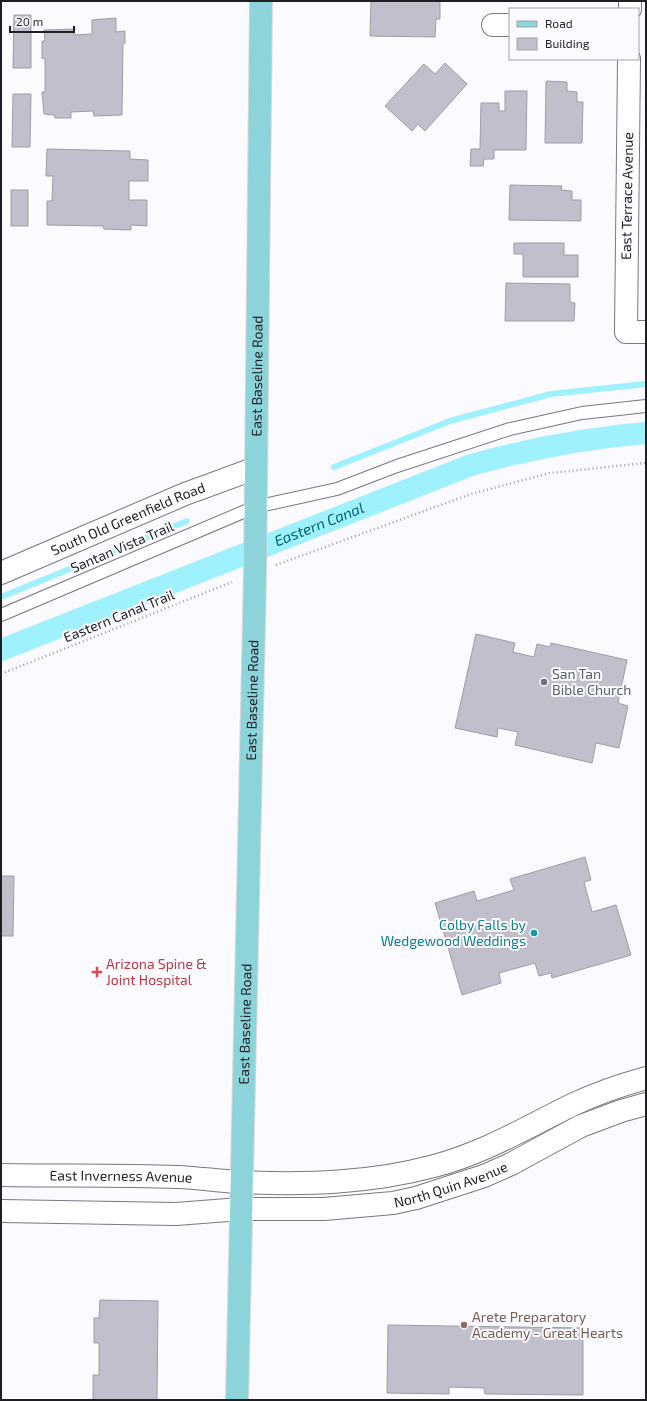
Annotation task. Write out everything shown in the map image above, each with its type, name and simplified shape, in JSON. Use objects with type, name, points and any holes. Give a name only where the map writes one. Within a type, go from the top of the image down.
[{"type":"main road","name":"East Baseline Road","points":[[237,1400],[250,575],[255,513],[256,468],[261,1]]},
{"type":"street","name":"East Terrace Avenue","points":[[629,60],[636,332]]},
{"type":"street","name":"South Old Greenfield Road","points":[[1,573],[185,494],[256,468]]},
{"type":"street","name":"North Quin Avenue","points":[[241,1182],[306,1183],[359,1180],[406,1173],[444,1163],[498,1143],[605,1091],[646,1078]]},
{"type":"street","name":"North Quin Avenue","points":[[241,1209],[324,1209],[379,1205],[416,1198],[484,1176],[511,1164],[581,1126],[621,1111],[646,1104]]},
{"type":"street","name":"East Inverness Avenue","points":[[1,1175],[178,1178],[241,1182]]},
{"type":"street","points":[[1,1211],[176,1214],[241,1209]]},
{"type":"lane","name":"Santan Vista Trail","points":[[1,615],[255,513],[337,489],[397,466],[510,429],[582,413],[646,406]]},
{"type":"lane","points":[[444,1163],[450,1188]]},
{"type":"path","name":"Eastern Canal Trail","points":[[1,674],[250,575],[471,494],[550,473],[646,464]]},
{"type":"building","points":[[371,1],[440,1],[440,19],[436,19],[435,37],[370,36]]},
{"type":"building","points":[[14,15],[31,15],[31,68],[13,68]]},
{"type":"building","points":[[116,18],[116,32],[125,31],[125,43],[123,44],[122,115],[94,116],[93,111],[71,112],[71,118],[55,118],[54,115],[44,114],[42,92],[45,92],[45,59],[42,58],[42,41],[45,41],[44,30],[75,29],[74,35],[92,34],[92,20]]},
{"type":"building","points":[[445,63],[467,84],[425,131],[418,124],[412,131],[385,106],[424,64],[435,74]]},
{"type":"building","points":[[546,81],[567,82],[567,91],[577,92],[577,102],[583,102],[582,143],[545,143]]},
{"type":"building","points":[[505,91],[527,91],[526,150],[494,150],[494,159],[484,159],[483,166],[470,166],[471,149],[480,149],[481,103],[499,103],[499,111],[505,111]]},
{"type":"building","points":[[13,94],[31,94],[30,147],[12,147]]},
{"type":"building","points":[[47,149],[130,151],[130,159],[148,160],[148,181],[129,181],[129,200],[147,200],[147,226],[131,225],[131,230],[104,229],[103,226],[47,225],[47,201],[52,201],[53,176],[46,176]]},
{"type":"building","points":[[510,185],[562,186],[561,190],[572,191],[572,200],[581,200],[581,221],[509,220]]},
{"type":"building","points":[[11,190],[28,190],[28,226],[11,226]]},
{"type":"building","points":[[514,243],[564,243],[564,255],[578,255],[578,277],[523,277],[523,254],[514,254]]},
{"type":"building","points":[[506,283],[570,284],[570,302],[575,303],[574,321],[505,321]]},
{"type":"building","name":"San Tan Bible Church","points":[[476,634],[515,643],[513,652],[534,657],[537,644],[550,647],[551,643],[627,660],[618,703],[628,706],[619,748],[596,743],[592,763],[515,745],[518,732],[498,728],[497,737],[455,728]]},
{"type":"building","name":"Colby Falls by Wedgewood Weddings","points":[[585,857],[591,880],[584,882],[592,912],[616,905],[631,955],[552,978],[551,973],[539,976],[535,963],[499,973],[501,983],[462,995],[435,903],[474,891],[477,901],[514,890],[510,879]]},
{"type":"building","points":[[1,876],[14,876],[13,936],[1,936]]},
{"type":"building","points":[[100,1300],[158,1301],[157,1400],[93,1400],[93,1375],[99,1375],[99,1343],[94,1343],[94,1318],[99,1318]]},
{"type":"building","points":[[388,1325],[583,1328],[583,1395],[485,1394],[484,1388],[449,1387],[449,1394],[387,1393]]},
{"type":"waterway","points":[[334,467],[450,421],[551,394],[646,384]]},
{"type":"waterway","name":"Eastern Canal","points":[[1,650],[471,465],[558,445],[646,433]]},
{"type":"waterway","points":[[1,597],[187,521]]},
{"type":"place","name":"San Tan Bible Church","points":[[544,682]]},
{"type":"place","name":"Colby Falls by Wedgewood Weddings","points":[[534,933]]},
{"type":"place","name":"Arizona Spine & Joint Hospital","points":[[97,972]]},
{"type":"place","name":"Arete Preparatory Academy - Great Hearts","points":[[464,1325]]}]
